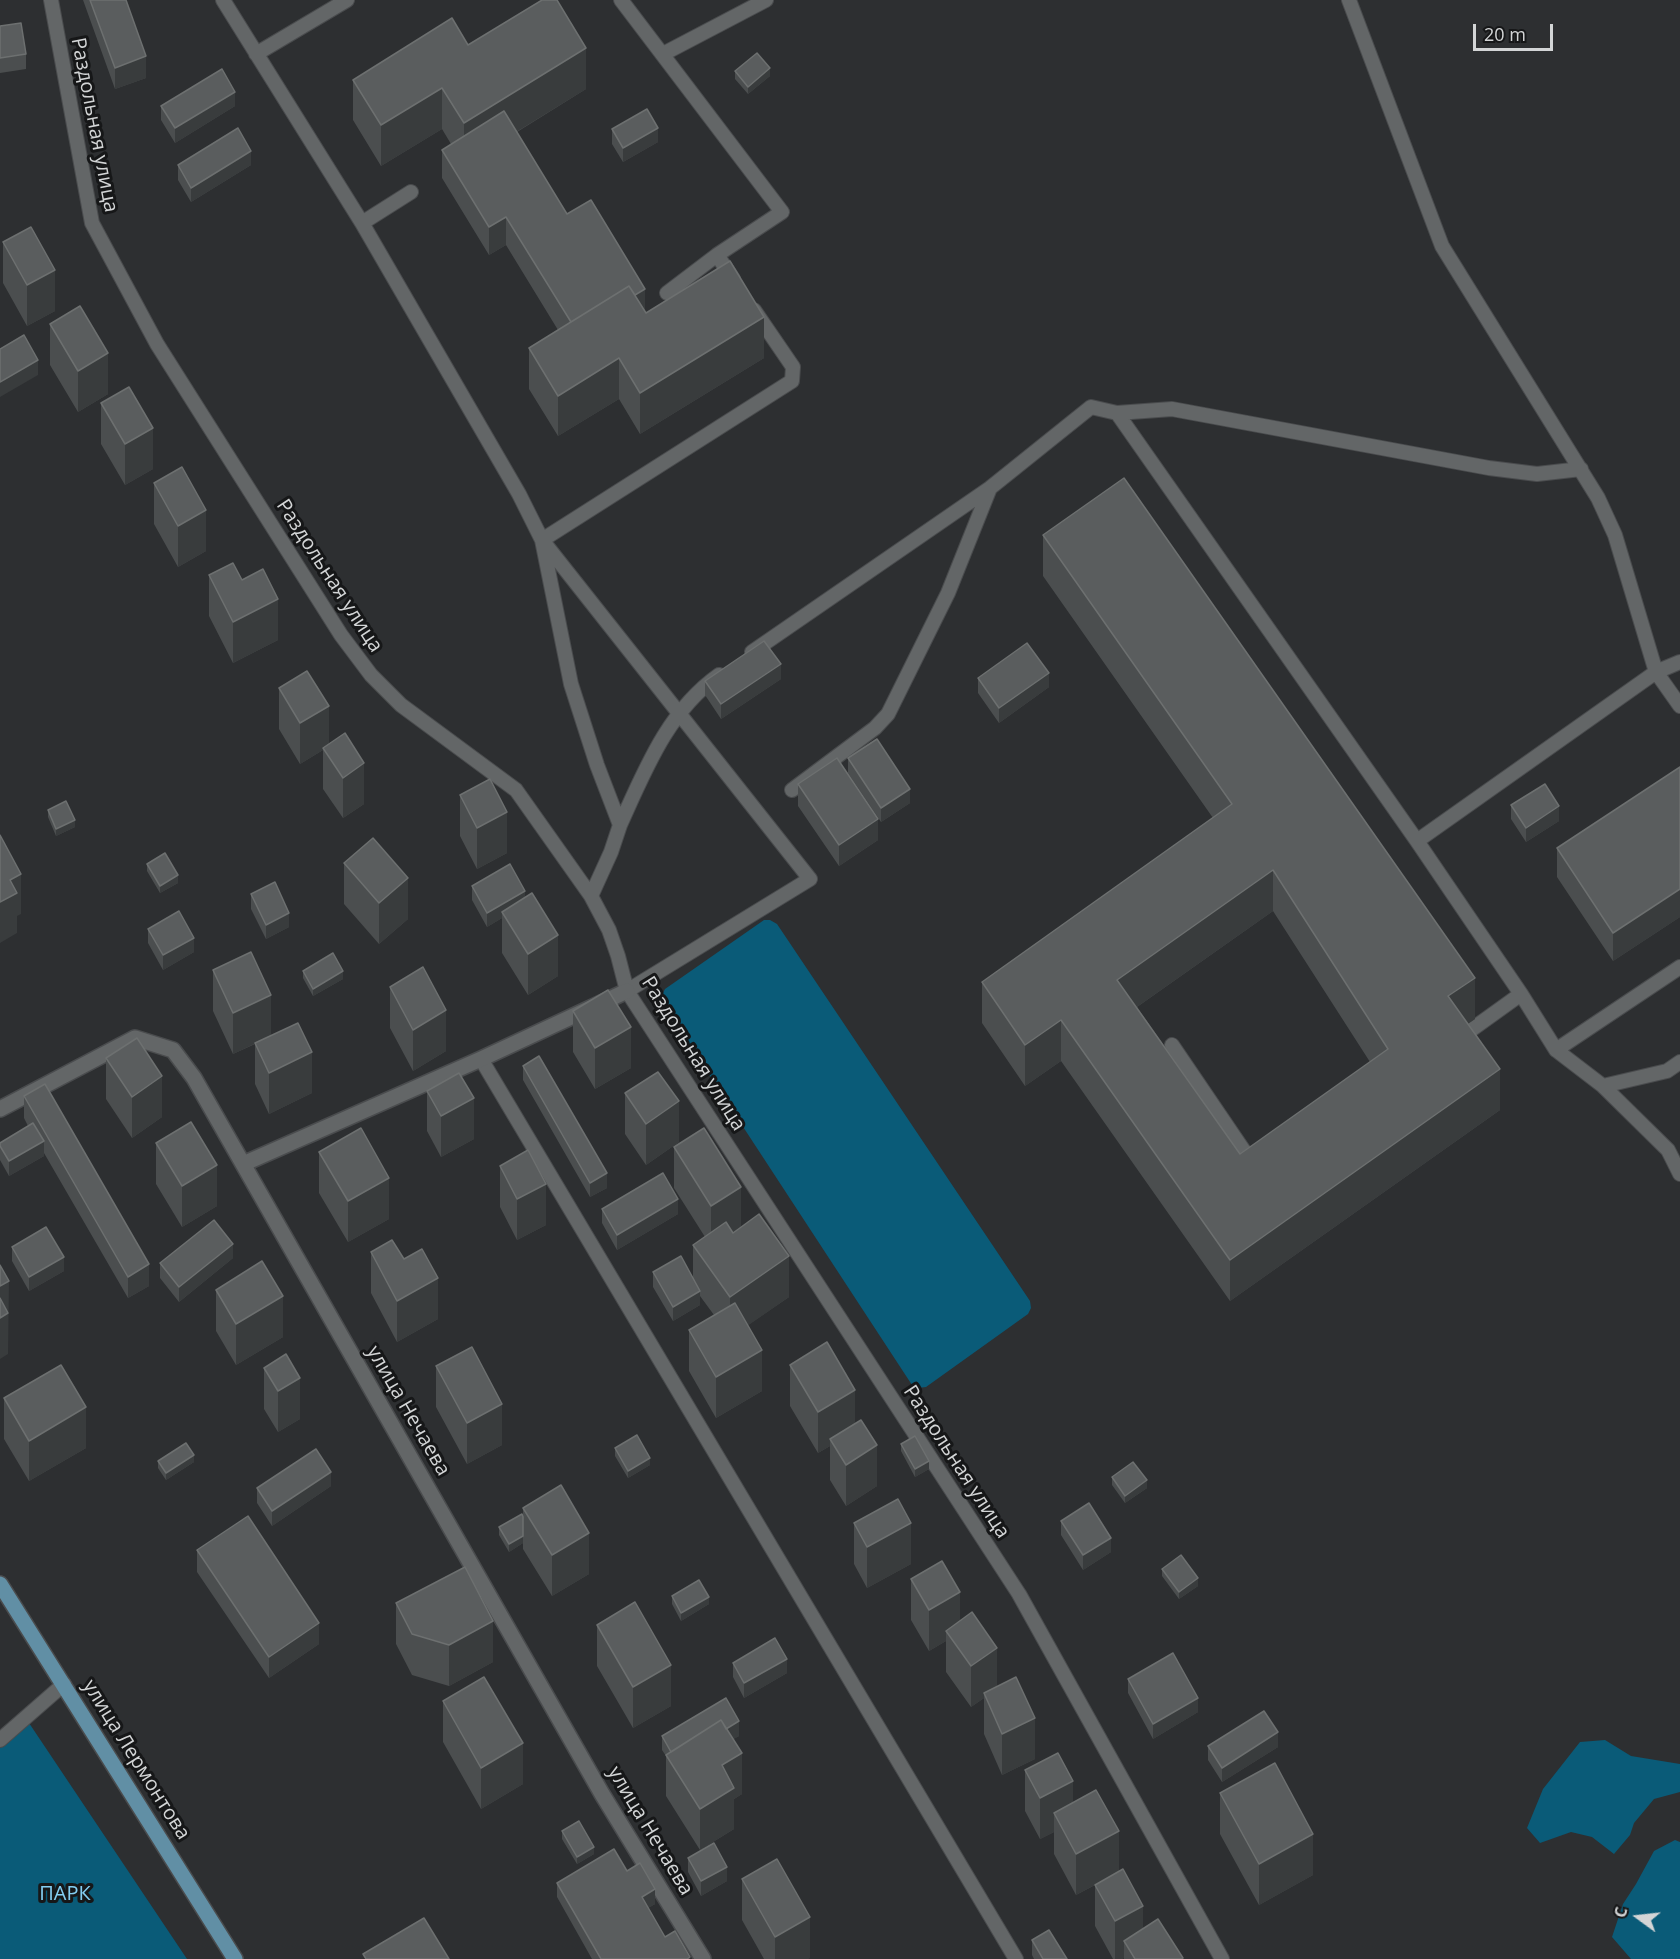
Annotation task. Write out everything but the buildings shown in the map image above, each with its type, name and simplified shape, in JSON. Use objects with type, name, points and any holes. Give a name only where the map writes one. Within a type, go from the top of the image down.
[{"type":"main road","name":"улица Лермонтова","points":[[0,1584],[235,1959]]},
{"type":"street","points":[[243,1164],[481,1059],[627,991]]},
{"type":"street","name":"улица Нечаева","points":[[0,1109],[135,1038],[173,1050],[194,1078],[596,1784],[703,1959]]},
{"type":"lane","name":"Раздольная улица","points":[[51,0],[92,223],[157,344],[341,635],[365,667],[401,705],[516,790],[591,896],[609,930],[627,991],[1019,1594],[1222,1959]]},
{"type":"lane","points":[[223,0],[362,223],[519,494],[542,540],[810,879],[627,991]]},
{"type":"lane","points":[[256,54],[347,0]]},
{"type":"lane","points":[[621,0],[782,213],[717,255],[667,293]]},
{"type":"lane","points":[[663,54],[766,0]]},
{"type":"lane","points":[[1349,0],[1442,246],[1598,498],[1616,535],[1656,672],[1680,706]]},
{"type":"lane","points":[[362,223],[411,192]]},
{"type":"lane","points":[[542,540],[792,381],[793,367],[717,255]]},
{"type":"lane","points":[[591,896],[647,764],[679,712],[713,679],[990,488],[1091,407],[1118,413],[1172,409],[1489,468],[1537,474],[1581,469]]},
{"type":"lane","points":[[1118,413],[1521,993],[1556,1050],[1603,1086],[1668,1150],[1680,1174]]},
{"type":"lane","points":[[792,790],[875,728],[888,714],[948,593],[990,488]]},
{"type":"lane","points":[[542,540],[571,684],[597,765],[620,825]]},
{"type":"lane","points":[[1417,842],[1680,656]]},
{"type":"lane","points":[[1656,672],[1680,662]]},
{"type":"lane","points":[[1556,1050],[1680,967]]},
{"type":"lane","points":[[1453,1043],[1521,993]]},
{"type":"lane","points":[[1172,1045],[1244,1151],[1261,1163],[1268,1163]]},
{"type":"lane","points":[[481,1059],[1016,1959]]},
{"type":"lane","points":[[1603,1086],[1667,1071],[1680,1062]]},
{"type":"lane","points":[[0,1740],[64,1684]]},
{"type":"green space","points":[[764,920],[777,924],[1030,1301],[1031,1308],[1028,1314],[926,1387],[918,1388],[912,1385],[662,1003],[661,997],[665,989]]},
{"type":"green space","name":"ПАРК","points":[[29,1723],[187,1959],[0,1959],[0,1747]]},
{"type":"green space","points":[[1605,1740],[1631,1756],[1680,1764],[1680,1792],[1654,1799],[1634,1823],[1630,1835],[1614,1854],[1592,1837],[1571,1832],[1540,1843],[1527,1828],[1543,1789],[1580,1742]]},
{"type":"green space","points":[[1675,1840],[1680,1842],[1680,1959],[1631,1959],[1612,1937],[1623,1904],[1654,1851]]}]
